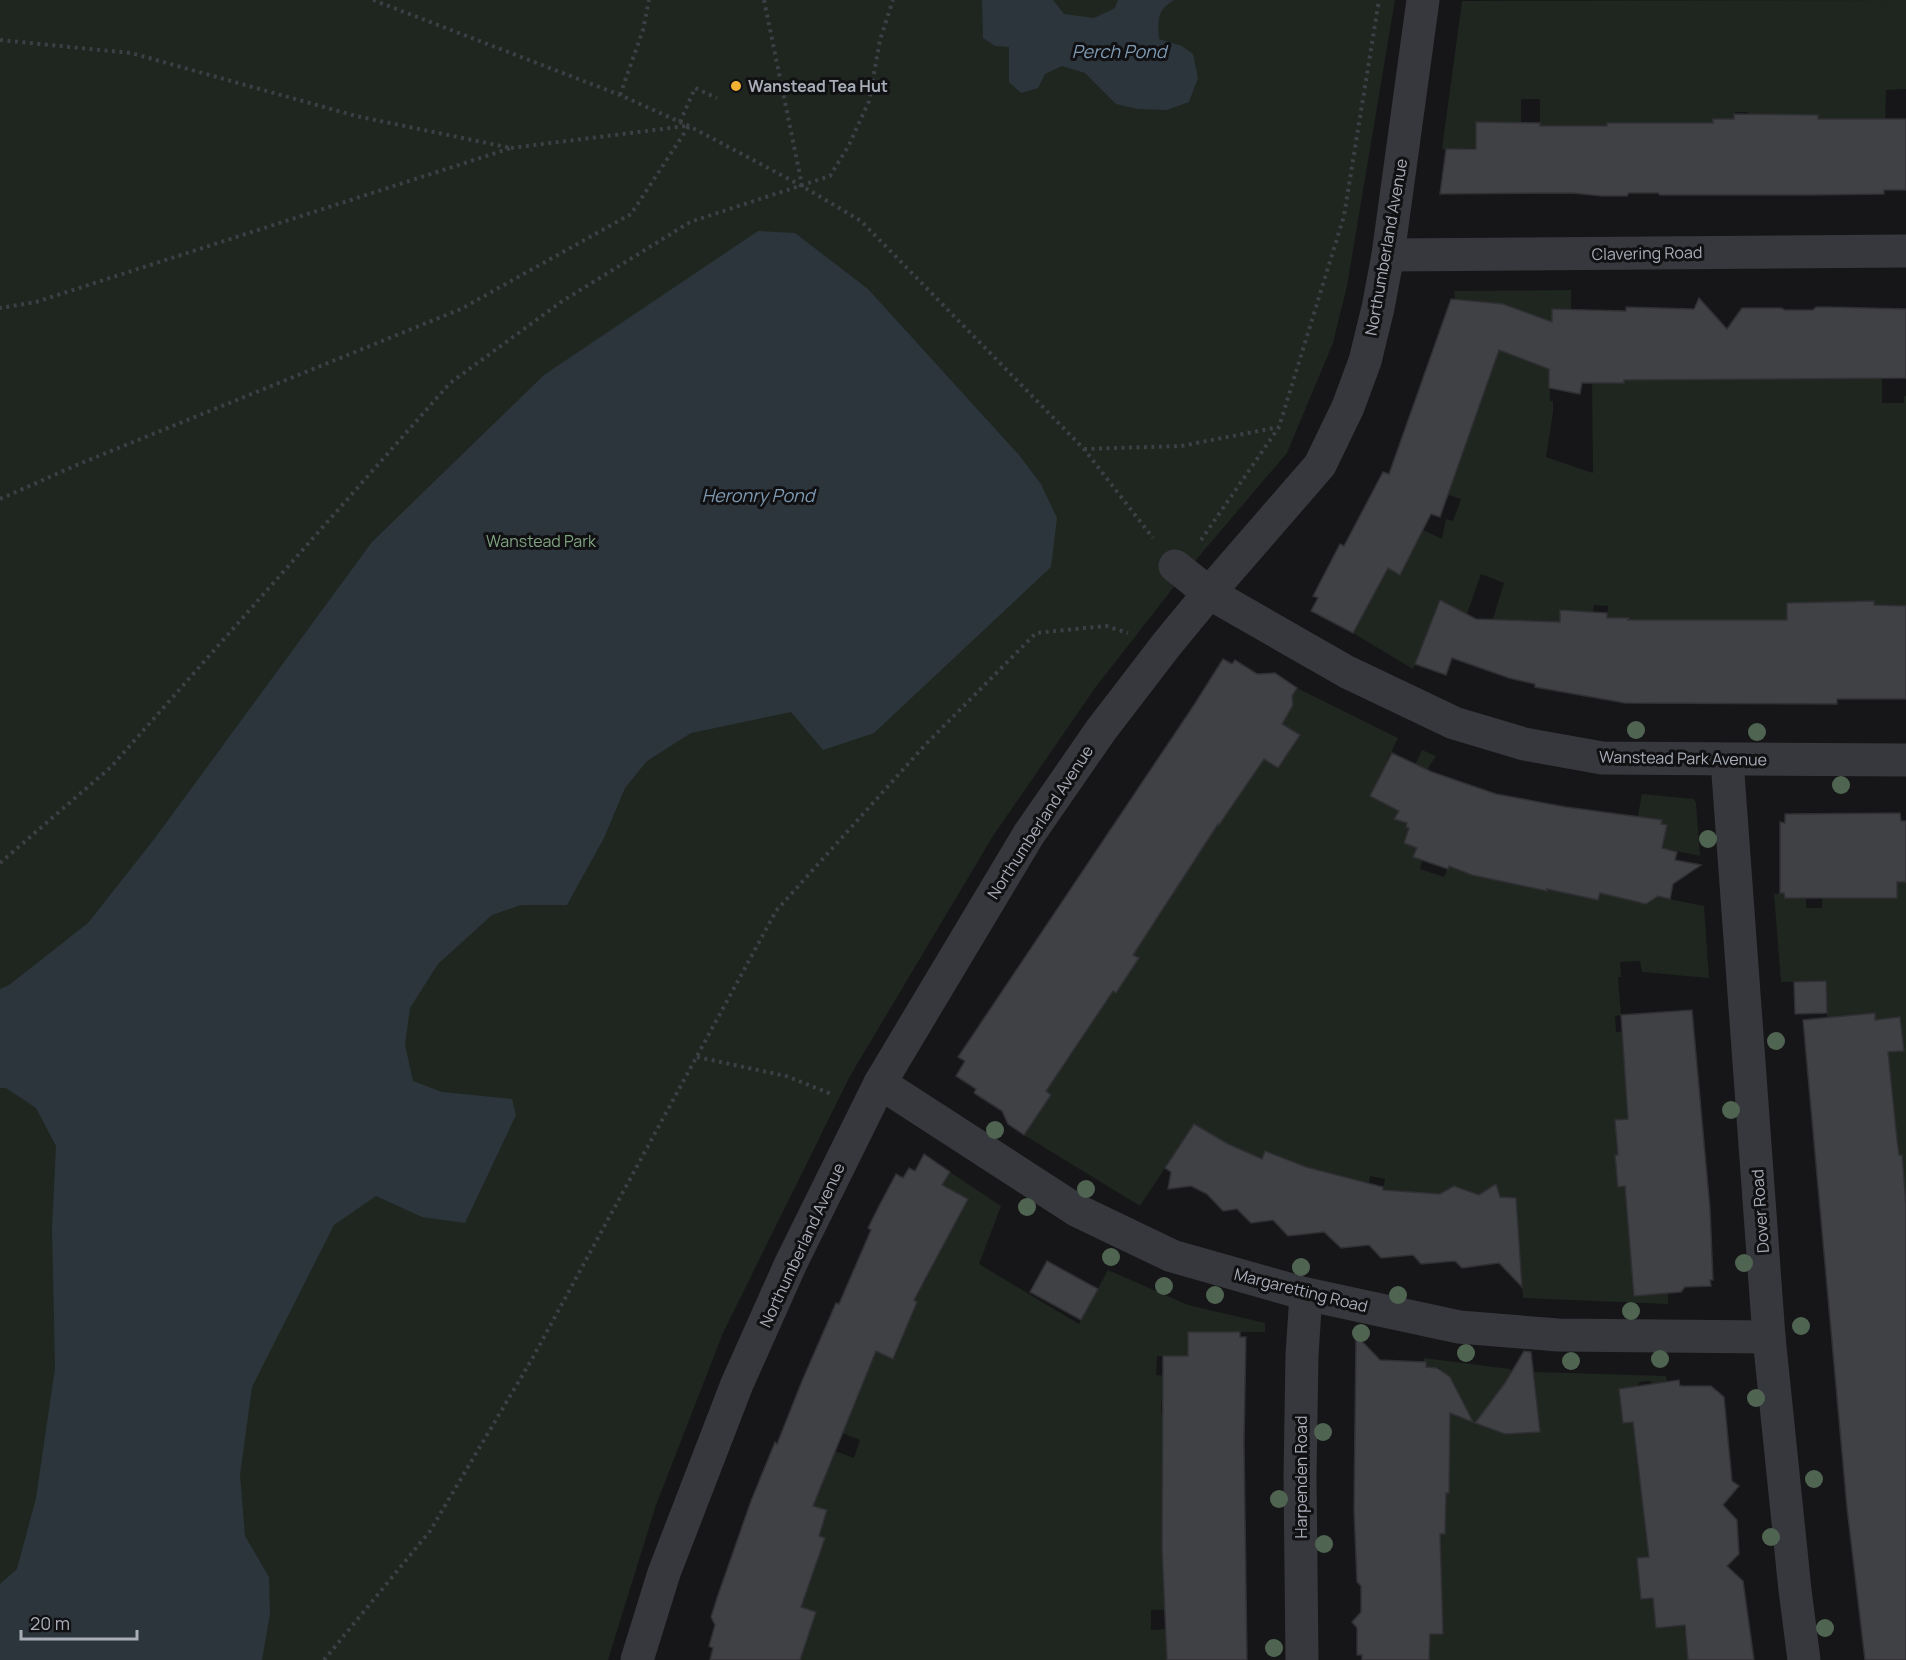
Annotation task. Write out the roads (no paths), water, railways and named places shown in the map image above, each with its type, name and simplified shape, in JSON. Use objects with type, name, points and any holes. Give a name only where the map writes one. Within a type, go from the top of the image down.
[{"type":"street","name":"Northumberland Avenue","points":[[637,1660],[664,1573],[737,1384],[791,1263],[880,1083],[1029,834],[1101,730],[1209,593],[1320,465],[1348,407],[1365,361],[1388,255],[1423,0]]},
{"type":"street","name":"Clavering Road","points":[[1388,255],[1906,251]]},
{"type":"street","name":"Wanstead Park Avenue","points":[[1175,566],[1209,593],[1347,672],[1454,723],[1524,744],[1602,758],[1906,760]]},
{"type":"street","name":"Dover Road","points":[[1726,760],[1769,1337],[1804,1660]]},
{"type":"street","name":"Margaretting Road","points":[[880,1083],[1076,1210],[1172,1256],[1306,1294],[1459,1327],[1558,1335],[1769,1337]]},
{"type":"street","name":"Harpenden Road","points":[[1302,1660],[1301,1410],[1306,1294]]},
{"type":"water","name":"Perch Pond","points":[[982,0],[1053,0],[1064,14],[1094,18],[1115,8],[1118,0],[1174,0],[1164,8],[1159,16],[1159,39],[1182,46],[1193,54],[1198,78],[1189,102],[1167,110],[1138,109],[1116,104],[1085,73],[1062,66],[1045,74],[1038,88],[1021,93],[1009,82],[1009,47],[995,46],[983,38]]},
{"type":"water","name":"Heronry Pond","points":[[758,231],[795,233],[868,289],[1019,455],[1041,484],[1057,518],[1051,567],[874,733],[823,750],[791,712],[691,733],[647,761],[625,788],[604,838],[567,905],[521,905],[492,915],[438,964],[410,1008],[405,1045],[413,1081],[442,1092],[512,1099],[516,1115],[465,1223],[422,1217],[376,1196],[334,1225],[252,1387],[240,1475],[245,1536],[269,1577],[270,1614],[262,1660],[0,1660],[0,1584],[17,1569],[36,1498],[55,1368],[52,1228],[56,1146],[36,1108],[6,1088],[0,1088],[0,989],[9,985],[88,923],[155,838],[372,542],[544,375]]},
{"type":"place","name":"Wanstead Tea Hut","points":[[736,86]]},
{"type":"park label","name":"Wanstead Park","points":[[541,541]]}]
